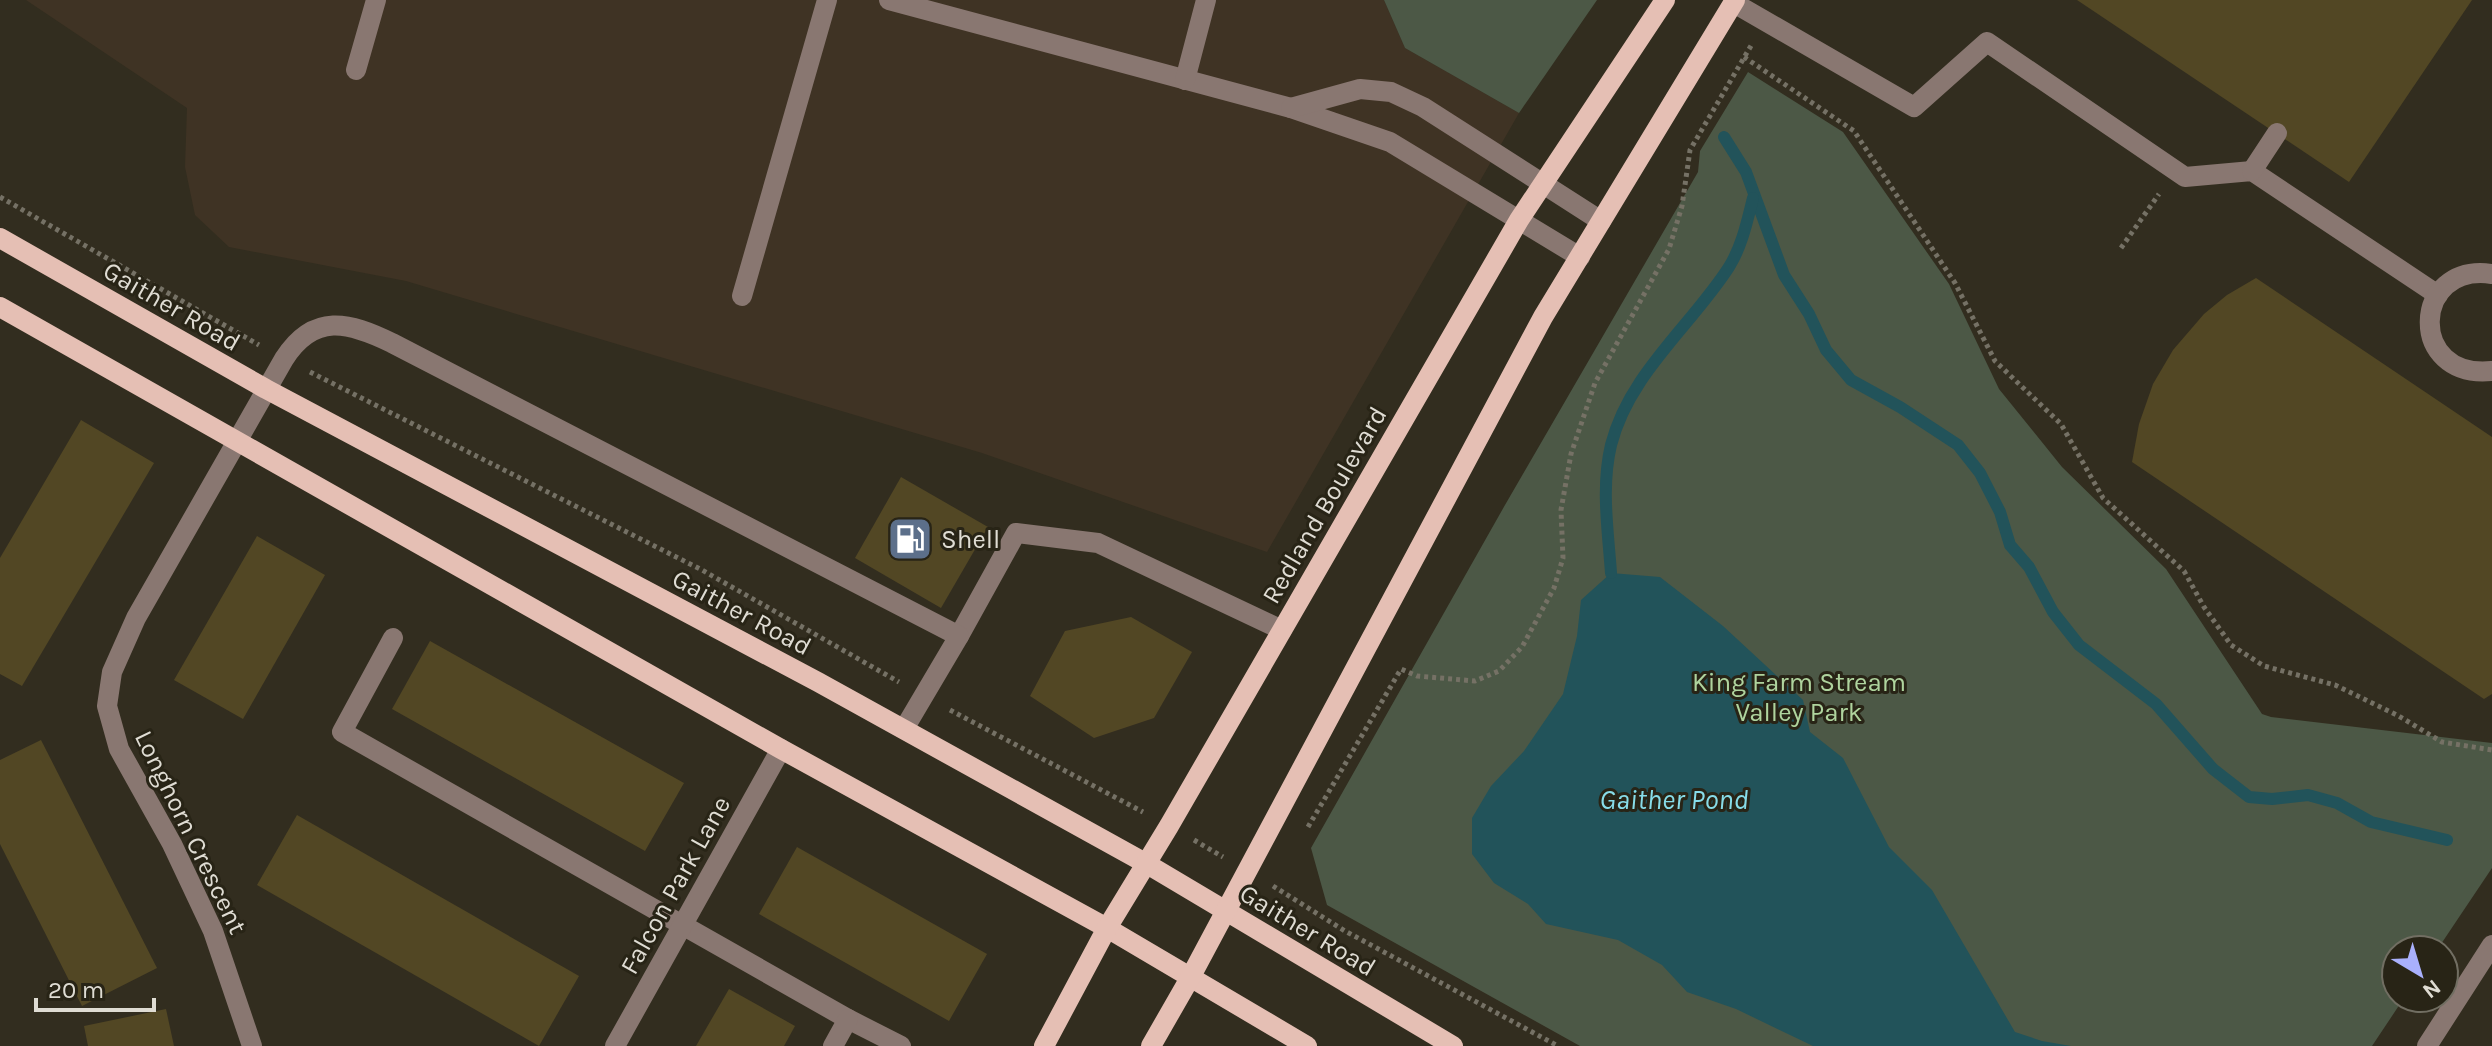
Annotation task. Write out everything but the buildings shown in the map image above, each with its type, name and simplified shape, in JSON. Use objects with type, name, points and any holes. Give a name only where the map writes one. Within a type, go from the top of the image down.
[{"type":"main road","name":"Redland Boulevard","points":[[1044,1046],[1107,928],[1519,220],[1665,0]]},
{"type":"main road","points":[[1151,1046],[1248,871],[1543,317],[1735,1]]},
{"type":"main road","name":"Gaither Road","points":[[0,238],[266,389],[904,729],[1147,864],[1453,1046]]},
{"type":"main road","points":[[0,307],[781,749],[1107,928],[1307,1046]]},
{"type":"street","points":[[356,70],[376,0]]},
{"type":"street","points":[[742,296],[827,0]]},
{"type":"street","points":[[889,0],[1291,108],[1390,142],[1580,257]]},
{"type":"street","points":[[1185,80],[1206,0]]},
{"type":"street","points":[[1735,1],[1914,107],[1987,42],[2185,177],[2252,171],[2438,295]]},
{"type":"street","points":[[1291,108],[1360,89],[1391,92],[1423,107],[1601,221]]},
{"type":"street","points":[[2252,171],[2277,133]]},
{"type":"street","points":[[2492,274],[2479,272],[2461,276],[2444,286],[2430,312],[2429,326],[2434,344],[2445,359],[2460,369],[2476,373],[2492,371]]},
{"type":"street","name":"Longhorn Crescent","points":[[252,1046],[213,931],[172,844],[119,749],[107,706],[112,672],[136,618],[284,359],[291,348],[313,329],[340,324],[362,329],[644,471],[959,636]]},
{"type":"street","points":[[904,729],[1016,533],[1098,543],[1282,630]]},
{"type":"street","points":[[393,638],[342,732],[848,1019],[901,1046]]},
{"type":"street","name":"Falcon Park Lane","points":[[615,1046],[781,749]]},
{"type":"street","points":[[2427,1046],[2492,945]]},
{"type":"street","points":[[833,1046],[848,1019]]},
{"type":"path","points":[[1305,832],[1401,669],[1417,676],[1475,681],[1499,671],[1522,647],[1554,588],[1563,558],[1561,510],[1571,454],[1595,383],[1669,249],[1682,206],[1690,150],[1765,21]]},
{"type":"path","points":[[1744,57],[1854,131],[1955,283],[1995,361],[2061,424],[2103,498],[2184,571],[2204,607],[2231,645],[2264,666],[2335,685],[2397,715],[2442,742],[2492,750]]},
{"type":"path","points":[[2121,248],[2176,171]]},
{"type":"path","points":[[0,197],[284,359],[702,570],[924,696],[1169,826],[1345,931],[1558,1046]]},
{"type":"path","points":[[1274,887],[1282,873]]},
{"type":"shaded area","points":[[26,0],[1384,0],[1405,48],[1519,113],[1267,552],[982,453],[406,281],[229,247],[195,215],[185,167],[187,108]]},
{"type":"green space","points":[[1384,0],[1597,0],[1519,113],[1405,48]]},
{"type":"green space","name":"King Farm Stream Valley Park","points":[[1748,72],[1843,132],[1949,284],[1999,389],[2062,467],[2166,569],[2262,714],[2492,743],[2492,868],[2448,934],[2380,934],[2380,1014],[2393,1014],[2372,1046],[1580,1046],[1327,905],[1311,848],[1698,172],[1700,151]]},
{"type":"water","name":"Gaither Pond","points":[[1611,573],[1660,577],[1723,626],[1803,700],[1810,732],[1843,758],[1889,847],[1932,890],[2015,1032],[2071,1046],[1813,1046],[1736,1009],[1687,992],[1662,965],[1618,940],[1546,924],[1528,904],[1494,883],[1472,854],[1472,818],[1491,786],[1524,751],[1563,694],[1577,636],[1581,600]]},
{"type":"waterway","points":[[1724,137],[1746,172],[1784,275],[1809,314],[1826,350],[1851,380],[1958,445],[1980,473],[2000,512],[2010,545],[2029,567],[2053,612],[2079,645],[2156,704],[2213,769],[2249,797],[2272,799],[2308,795],[2337,803],[2371,822],[2447,840]]},
{"type":"waterway","points":[[1611,573],[1606,477],[1611,445],[1620,419],[1646,373],[1714,289],[1734,259],[1753,198]]},
{"type":"place","name":"Shell","points":[[910,539]]}]
